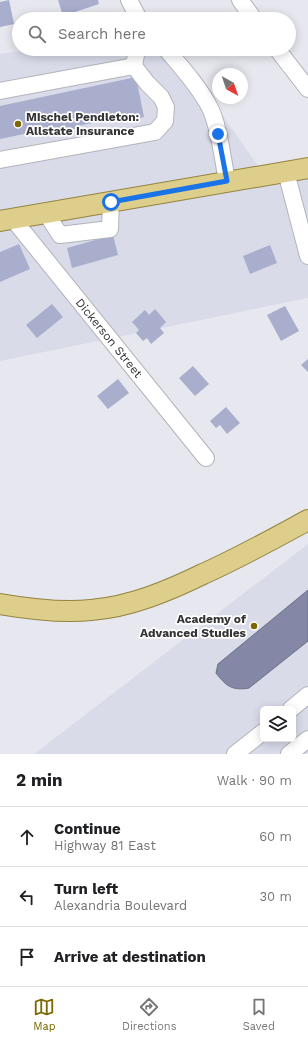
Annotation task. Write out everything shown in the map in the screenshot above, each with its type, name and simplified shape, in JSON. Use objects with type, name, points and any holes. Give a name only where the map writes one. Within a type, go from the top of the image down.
[{"type":"main road","points":[[6,220],[308,168]]},
{"type":"main road","points":[[0,604],[56,610],[90,611],[117,607],[180,585],[267,543],[308,520]]},
{"type":"street","points":[[129,0],[135,12]]},
{"type":"street","points":[[240,0],[249,12]]},
{"type":"street","points":[[0,160],[154,132],[165,120],[166,107],[160,97],[134,66],[136,56]]},
{"type":"street","points":[[172,56],[210,107],[216,124],[227,181]]},
{"type":"street","points":[[282,56],[308,89]]},
{"type":"street","points":[[0,91],[134,66]]},
{"type":"street","points":[[286,172],[303,215],[308,256]]},
{"type":"street","points":[[46,213],[60,235],[110,229],[111,202]]},
{"type":"street","name":"Dickerson Street","points":[[6,220],[206,458]]},
{"type":"street","points":[[295,706],[308,695]]},
{"type":"street","points":[[235,754],[260,734]]},
{"type":"street","points":[[289,754],[308,738]]},
{"type":"shaded area","points":[[12,52],[12,56],[181,56],[212,100],[212,104],[215,104],[268,180],[308,173],[308,298],[0,361],[0,54]]},
{"type":"shaded area","name":"Academy of Advanced Studies","points":[[308,544],[308,754],[34,754]]},
{"type":"water","points":[[308,590],[308,641],[249,688],[238,689],[226,684],[216,673],[218,664]]},
{"type":"building","points":[[9,0],[12,14],[12,24],[0,27],[0,2]]},
{"type":"building","points":[[58,0],[98,0],[99,4],[75,12],[62,12]]},
{"type":"building","points":[[136,77],[144,117],[121,122],[120,117],[78,126],[78,128],[44,136],[43,130],[0,139],[0,106]]},
{"type":"building","points":[[113,235],[118,255],[72,268],[67,248]]},
{"type":"building","points":[[19,244],[30,269],[0,282],[0,252]]},
{"type":"building","points":[[270,245],[277,263],[250,274],[243,256]]},
{"type":"building","points":[[52,304],[63,317],[37,338],[26,325]]},
{"type":"building","points":[[285,306],[299,331],[281,341],[267,315]]},
{"type":"building","points":[[155,309],[166,322],[160,328],[164,333],[151,344],[147,338],[143,341],[136,333],[139,330],[132,322],[145,310],[149,315]]},
{"type":"building","points":[[308,359],[308,372],[301,365]]},
{"type":"building","points":[[193,366],[209,384],[195,396],[179,378]]},
{"type":"building","points":[[118,379],[129,393],[108,409],[97,396]]},
{"type":"building","points":[[226,407],[240,423],[227,434],[220,425],[216,428],[210,421]]},
{"type":"place","name":"Mischel Pendleton: Allstate Insurance","points":[[18,124]]},
{"type":"place","name":"Academy of Advanced Studies","points":[[254,626]]},
{"type":"route","points":[[111,202],[227,181],[218,134]]}]
